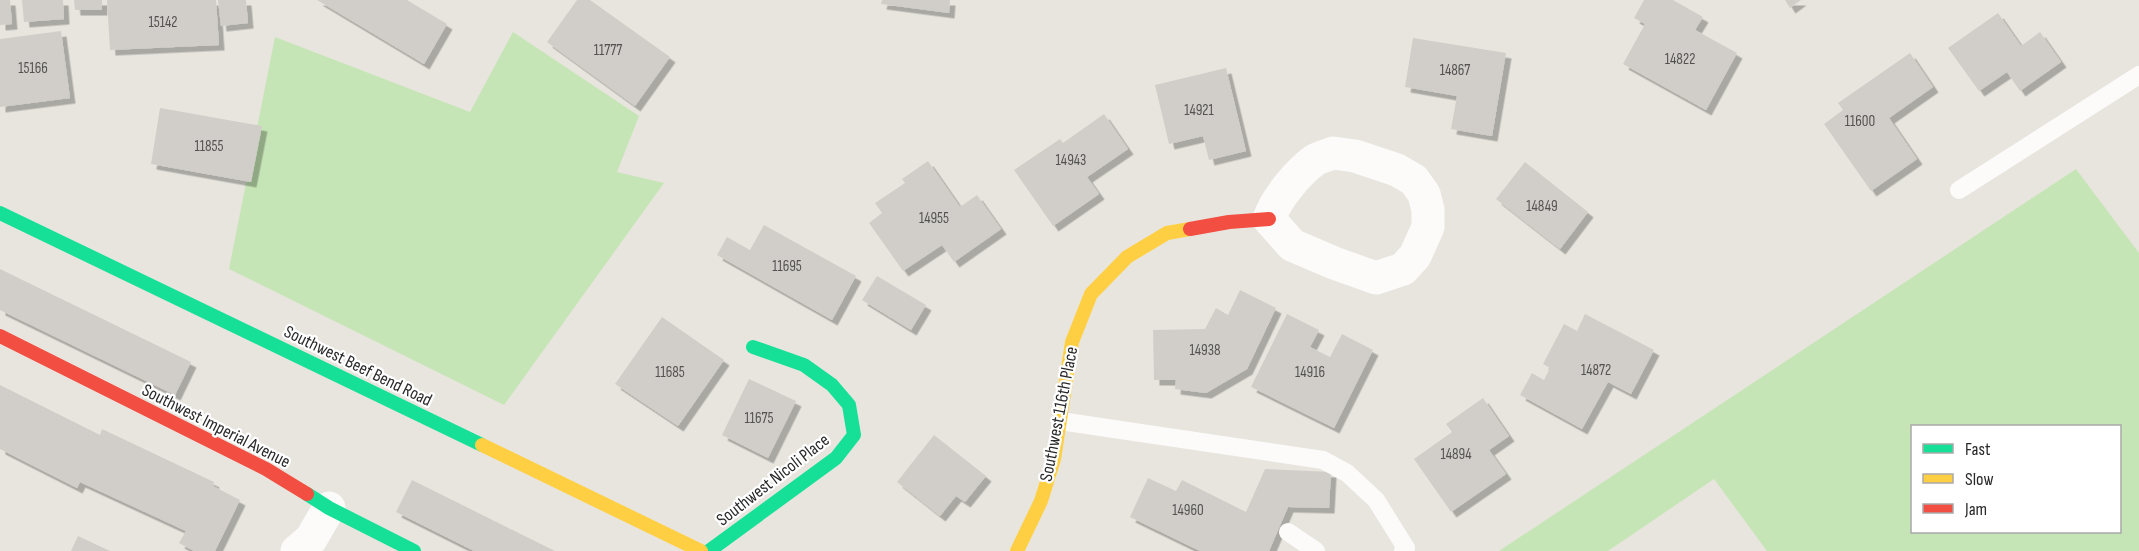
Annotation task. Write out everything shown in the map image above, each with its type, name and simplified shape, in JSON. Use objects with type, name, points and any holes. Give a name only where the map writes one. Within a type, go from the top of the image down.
[{"type":"street","points":[[1333,153],[1355,156],[1397,170],[1414,180],[1424,194],[1428,210],[1428,227],[1415,256],[1403,269],[1376,278],[1292,245],[1269,219],[1273,206],[1296,178],[1316,160],[1333,153]]},
{"type":"street","name":"Southwest Beef Bend Road","points":[[0,213],[700,551]]},
{"type":"street","name":"Southwest 116th Place","points":[[1017,551],[1041,501],[1054,459],[1072,342],[1091,294],[1127,257],[1167,233],[1229,222],[1269,219]]},
{"type":"street","name":"Southwest Imperial Avenue","points":[[0,336],[266,469],[328,508],[414,551]]},
{"type":"street","name":"Southwest Nicoli Place","points":[[709,551],[836,458],[854,435],[849,405],[832,385],[804,364],[753,347]]},
{"type":"street","points":[[297,551],[311,539],[328,508]]},
{"type":"lane","points":[[1959,190],[2139,75]]},
{"type":"lane","points":[[1060,421],[1323,460],[1347,472],[1376,500],[1406,548],[1403,551]]},
{"type":"lane","points":[[1288,532],[1316,551]]},
{"type":"green space","points":[[513,32],[639,116],[617,172],[664,183],[504,405],[229,269],[275,37],[470,112]]},
{"type":"green space","points":[[2076,169],[2139,253],[2139,551],[1767,551],[1714,479],[1608,551],[1499,551]]},
{"type":"building","points":[[0,0],[10,0],[12,24],[0,25]]},
{"type":"building","points":[[22,0],[63,0],[64,19],[24,22]]},
{"type":"building","points":[[74,0],[102,0],[102,10],[75,10]]},
{"type":"building","points":[[107,0],[216,0],[219,45],[110,50]]},
{"type":"building","points":[[218,0],[246,0],[248,23],[221,26]]},
{"type":"building","points":[[317,0],[407,0],[447,24],[424,64]]},
{"type":"building","points":[[577,0],[590,0],[670,57],[635,106],[547,42]]},
{"type":"building","points":[[882,0],[950,0],[949,13],[881,4]]},
{"type":"building","points":[[1644,0],[1673,0],[1703,17],[1695,30],[1737,53],[1706,110],[1623,64],[1645,24],[1634,18]]},
{"type":"building","points":[[1785,0],[1801,0],[1790,8]]},
{"type":"building","points":[[1998,13],[2021,46],[2040,32],[2061,62],[2020,91],[2007,72],[1979,91],[1948,48]]},
{"type":"building","points":[[61,31],[70,98],[0,107],[0,39]]},
{"type":"building","points":[[1413,38],[1506,53],[1492,136],[1451,129],[1457,96],[1405,87]]},
{"type":"building","points":[[1910,53],[1933,87],[1889,118],[1917,159],[1871,191],[1824,124],[1843,110],[1838,103]]},
{"type":"building","points":[[1226,68],[1246,151],[1209,160],[1203,136],[1169,144],[1155,85]]},
{"type":"building","points":[[160,108],[262,126],[251,182],[151,164]]},
{"type":"building","points":[[1104,114],[1128,149],[1087,177],[1099,194],[1053,226],[1014,170],[1060,139],[1063,143]]},
{"type":"building","points":[[928,161],[960,207],[977,195],[1001,229],[954,262],[942,245],[903,271],[869,223],[882,213],[875,203],[905,183],[902,179]]},
{"type":"building","points":[[1525,162],[1588,212],[1560,249],[1496,199]]},
{"type":"building","points":[[764,225],[856,276],[832,320],[717,255],[727,237],[750,250]]},
{"type":"building","points":[[0,269],[191,362],[175,395],[0,310]]},
{"type":"building","points":[[877,276],[926,305],[911,330],[862,300]]},
{"type":"building","points":[[1240,290],[1276,308],[1247,369],[1206,393],[1175,389],[1176,380],[1154,380],[1153,330],[1205,329],[1216,308],[1228,315]]},
{"type":"building","points":[[1287,314],[1319,330],[1310,347],[1330,357],[1342,334],[1373,350],[1334,428],[1251,387]]},
{"type":"building","points":[[1585,314],[1654,350],[1631,394],[1608,382],[1582,429],[1520,395],[1532,373],[1544,380],[1550,368],[1543,364],[1564,324],[1577,331]]},
{"type":"building","points":[[662,317],[724,360],[678,426],[615,384]]},
{"type":"building","points":[[749,379],[796,401],[768,458],[722,435]]},
{"type":"building","points":[[0,385],[100,435],[102,429],[214,482],[213,486],[240,500],[215,551],[194,551],[179,543],[186,531],[80,482],[77,488],[0,449]]},
{"type":"building","points":[[1483,398],[1509,436],[1489,450],[1506,474],[1451,512],[1414,459],[1452,432],[1446,424]]},
{"type":"building","points":[[934,435],[986,476],[965,502],[956,496],[940,516],[897,482]]},
{"type":"building","points":[[1265,469],[1331,472],[1329,508],[1288,507],[1269,551],[1200,551],[1130,517],[1148,478],[1176,491],[1182,480],[1246,512]]},
{"type":"building","points":[[412,480],[555,551],[474,551],[396,512]]},
{"type":"building","points":[[78,536],[110,551],[71,551]]},
{"type":"traffic: fast","points":[[0,213],[482,445]]},
{"type":"traffic: fast","points":[[709,551],[836,458],[854,435],[849,405],[832,385],[804,365],[753,347]]},
{"type":"traffic: fast","points":[[307,494],[329,508],[414,551]]},
{"type":"traffic: slow","points":[[1017,551],[1041,501],[1054,459],[1072,342],[1091,294],[1127,257],[1167,233],[1190,229]]},
{"type":"traffic: slow","points":[[482,445],[701,551]]},
{"type":"traffic: jam","points":[[1190,229],[1229,222],[1269,219]]},
{"type":"traffic: jam","points":[[0,336],[266,469],[307,494]]}]
